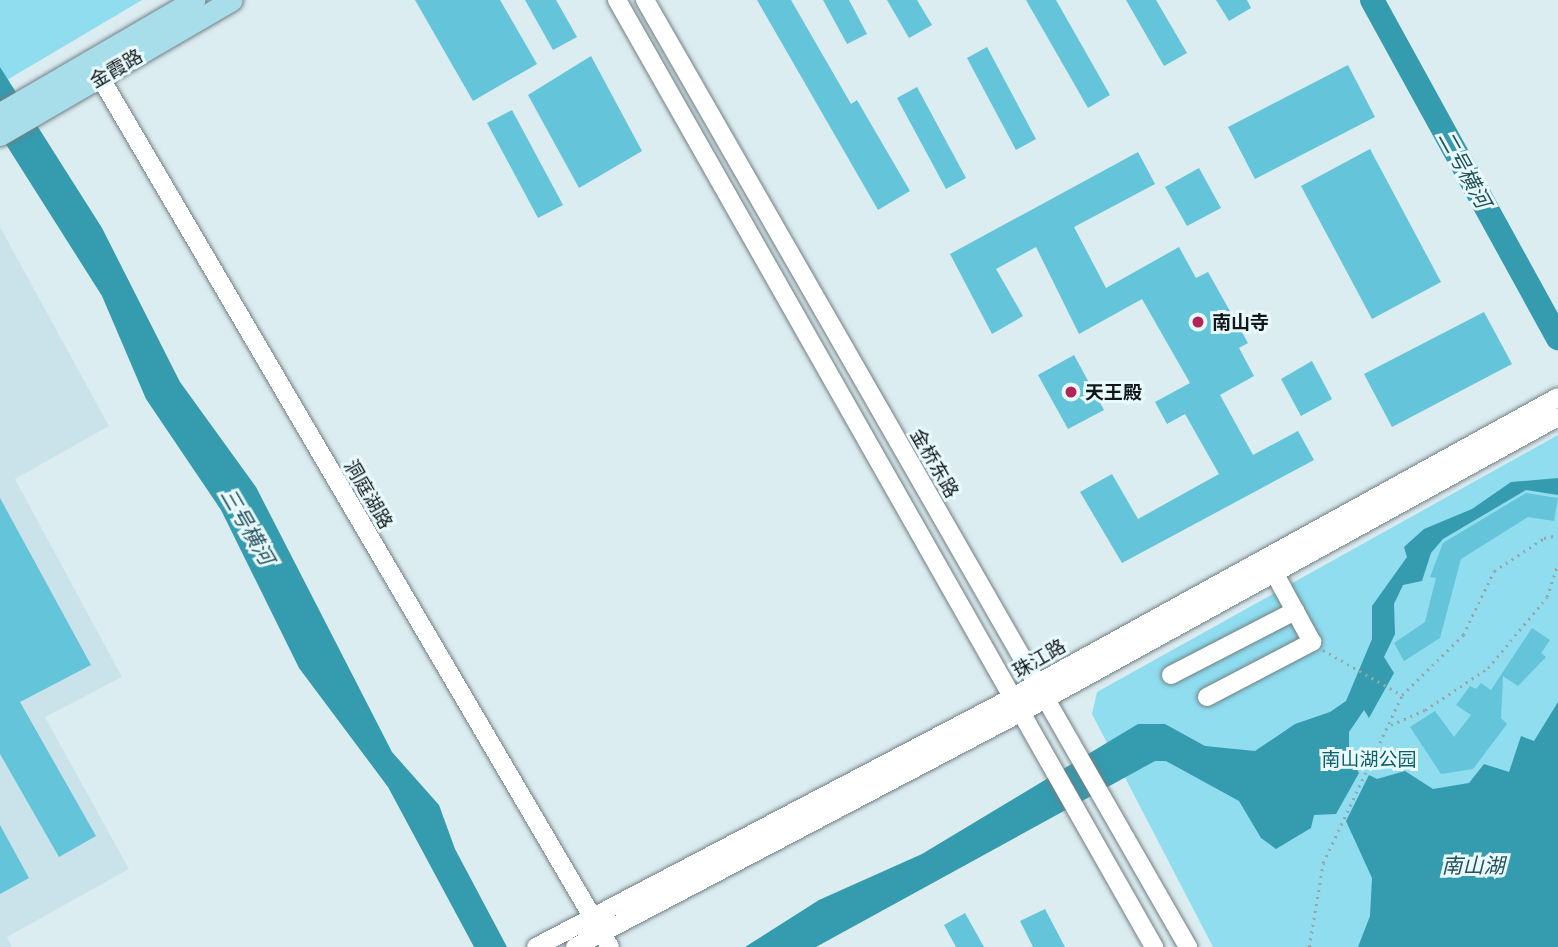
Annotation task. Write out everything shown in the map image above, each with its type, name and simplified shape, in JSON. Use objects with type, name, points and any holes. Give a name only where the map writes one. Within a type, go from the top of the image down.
[{"type":"main road","name":"金霞路","points":[[96,70],[194,0]]},
{"type":"main road","name":"金霞路","points":[[0,135],[40,102],[232,0]]},
{"type":"main road","name":"金霞路","points":[[0,113],[40,102]]},
{"type":"street","points":[[617,0],[1154,947]]},
{"type":"street","name":"金桥东路","points":[[645,0],[1188,947]]},
{"type":"street","name":"洞庭湖路","points":[[96,70],[606,940]]},
{"type":"street","name":"珠江路","points":[[575,947],[606,940],[1015,706],[1266,557],[1558,397]]},
{"type":"street","name":"珠江路","points":[[1041,690],[1558,417]]},
{"type":"street","points":[[1207,697],[1312,642],[1266,557]]},
{"type":"street","points":[[1171,675],[1295,611]]},
{"type":"street","name":"珠江路","points":[[536,947],[1015,706]]},
{"type":"path","points":[[1309,947],[1323,863],[1340,820],[1366,767],[1391,725],[1402,695],[1463,635],[1494,571],[1544,538],[1558,535]]},
{"type":"path","points":[[1391,725],[1425,710],[1488,668],[1547,597],[1558,564]]},
{"type":"path","points":[[1312,642],[1354,672],[1402,695]]},
{"type":"shaded area","points":[[0,227],[109,426],[15,479],[122,677],[45,717],[129,869],[7,937],[12,947],[0,947]]},
{"type":"green space","points":[[0,0],[142,0],[7,80],[0,67]]},
{"type":"green space","name":"南山湖公园","points":[[1558,435],[1558,947],[1213,947],[1092,714],[1097,692]]},
{"type":"water","name":"三号横河","points":[[0,67],[102,228],[180,382],[256,487],[392,752],[439,805],[455,849],[507,947],[474,947],[388,787],[299,668],[221,510],[146,399],[102,296],[0,135]]},
{"type":"water","points":[[1558,478],[1558,495],[1526,490],[1443,539],[1431,553],[1422,581],[1403,585],[1394,604],[1395,634],[1384,657],[1394,673],[1369,718],[1364,710],[1349,732],[1349,755],[1359,773],[1336,814],[1314,815],[1311,828],[1276,849],[1261,838],[1239,801],[1166,761],[1155,761],[816,947],[745,947],[819,900],[922,854],[1138,724],[1165,724],[1205,746],[1255,751],[1295,724],[1330,712],[1346,701],[1372,639],[1372,606],[1407,557],[1404,547],[1424,529],[1472,509],[1511,482]]},
{"type":"water","name":"南山湖","points":[[1558,702],[1558,947],[1358,947],[1370,916],[1372,878],[1346,821],[1369,775],[1377,779],[1405,771],[1433,789],[1469,783],[1484,764],[1509,772],[1521,736],[1534,741]]},
{"type":"building","points":[[415,0],[500,0],[537,64],[473,101]]},
{"type":"building","points":[[525,0],[556,0],[577,37],[553,50]]},
{"type":"building","points":[[757,0],[791,0],[851,104],[857,100],[910,191],[878,210]]},
{"type":"building","points":[[823,0],[849,0],[867,34],[847,44]]},
{"type":"building","points":[[887,0],[917,0],[932,25],[909,38]]},
{"type":"building","points":[[1026,0],[1056,0],[1110,95],[1088,108]]},
{"type":"building","points":[[1126,0],[1156,0],[1187,53],[1164,66]]},
{"type":"building","points":[[1216,0],[1247,0],[1251,8],[1229,21]]},
{"type":"building","points":[[987,47],[1036,139],[1016,150],[967,58]]},
{"type":"building","points":[[591,56],[642,151],[579,188],[528,95]]},
{"type":"building","points":[[1348,65],[1375,117],[1255,179],[1228,127]]},
{"type":"building","points":[[917,87],[966,178],[946,189],[897,98]]},
{"type":"building","points":[[512,110],[563,205],[538,218],[487,123]]},
{"type":"building","points":[[1370,149],[1441,282],[1372,319],[1301,186]]},
{"type":"building","points":[[1138,152],[1155,184],[1074,227],[1106,288],[1179,247],[1196,278],[1208,272],[1248,343],[1239,348],[1254,376],[1220,395],[1253,455],[1298,431],[1314,460],[1122,563],[1080,492],[1112,474],[1138,519],[1219,474],[1185,414],[1167,424],[1155,402],[1190,383],[1142,299],[1079,334],[1036,247],[996,269],[1023,316],[992,334],[950,254]]},
{"type":"building","points":[[1199,168],[1221,208],[1187,226],[1165,187]]},
{"type":"building","points":[[1484,312],[1512,364],[1392,427],[1364,374]]},
{"type":"building","name":"天王殿","points":[[1074,355],[1104,410],[1068,429],[1038,375]]},
{"type":"building","points":[[1312,361],[1332,399],[1301,416],[1281,379]]},
{"type":"building","points":[[1526,493],[1558,498],[1554,521],[1528,517],[1461,559],[1440,638],[1404,661],[1394,643],[1425,622],[1436,578],[1430,577],[1443,543]]},
{"type":"building","points":[[0,498],[91,665],[20,702],[96,836],[59,857],[0,754]]},
{"type":"building","points":[[1532,628],[1550,640],[1541,653],[1546,657],[1518,686],[1503,676],[1501,718],[1507,724],[1473,769],[1441,774],[1410,727],[1435,711],[1454,737],[1471,715],[1456,705],[1470,686],[1476,689],[1481,683],[1491,690]]},
{"type":"building","points":[[0,825],[29,878],[0,894]]},
{"type":"building","points":[[1045,909],[1065,947],[1033,947],[1020,921]]},
{"type":"building","points":[[965,913],[984,947],[956,947],[944,925]]},
{"type":"waterway","name":"二号横河","points":[[1372,0],[1558,338]]},
{"type":"place","name":"南山寺","points":[[1198,322]]},
{"type":"place","name":"天王殿","points":[[1071,392]]}]
